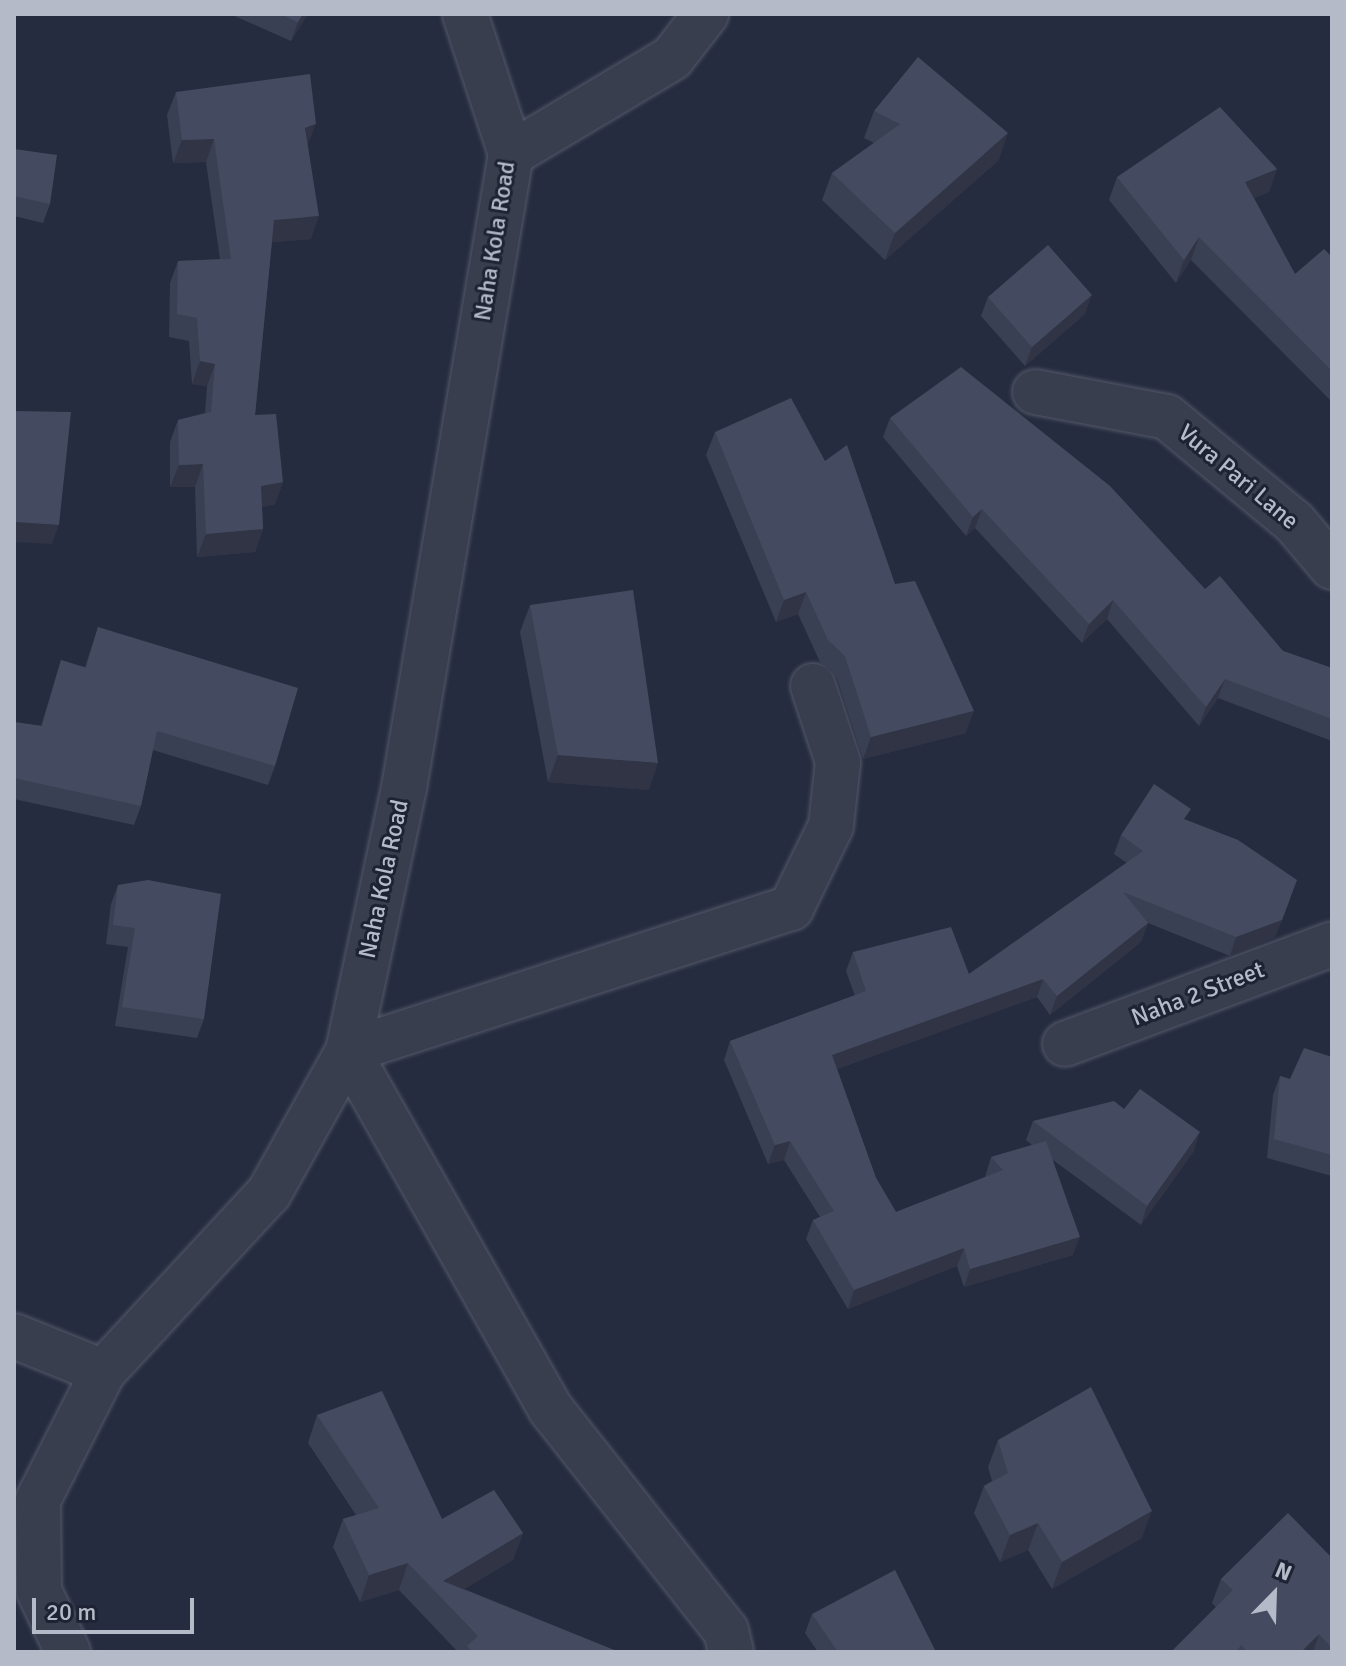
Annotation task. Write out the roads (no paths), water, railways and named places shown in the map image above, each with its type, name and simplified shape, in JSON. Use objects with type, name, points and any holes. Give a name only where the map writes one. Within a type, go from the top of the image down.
[{"type":"street","name":"Naha Kola Road","points":[[68,1652],[39,1591],[38,1500],[103,1372],[269,1193],[348,1051],[404,788],[511,154],[465,14]]},
{"type":"street","points":[[511,154],[672,58],[706,14]]},
{"type":"street","name":"Vura Pari Lane","points":[[1035,392],[1167,417],[1294,522],[1332,567]]},
{"type":"street","points":[[731,1652],[726,1631],[550,1408],[348,1051],[791,908],[831,826],[838,762],[813,686]]},
{"type":"street","name":"Naha 2 Street","points":[[1065,1044],[1332,944]]},
{"type":"street","points":[[14,1336],[103,1372]]}]
